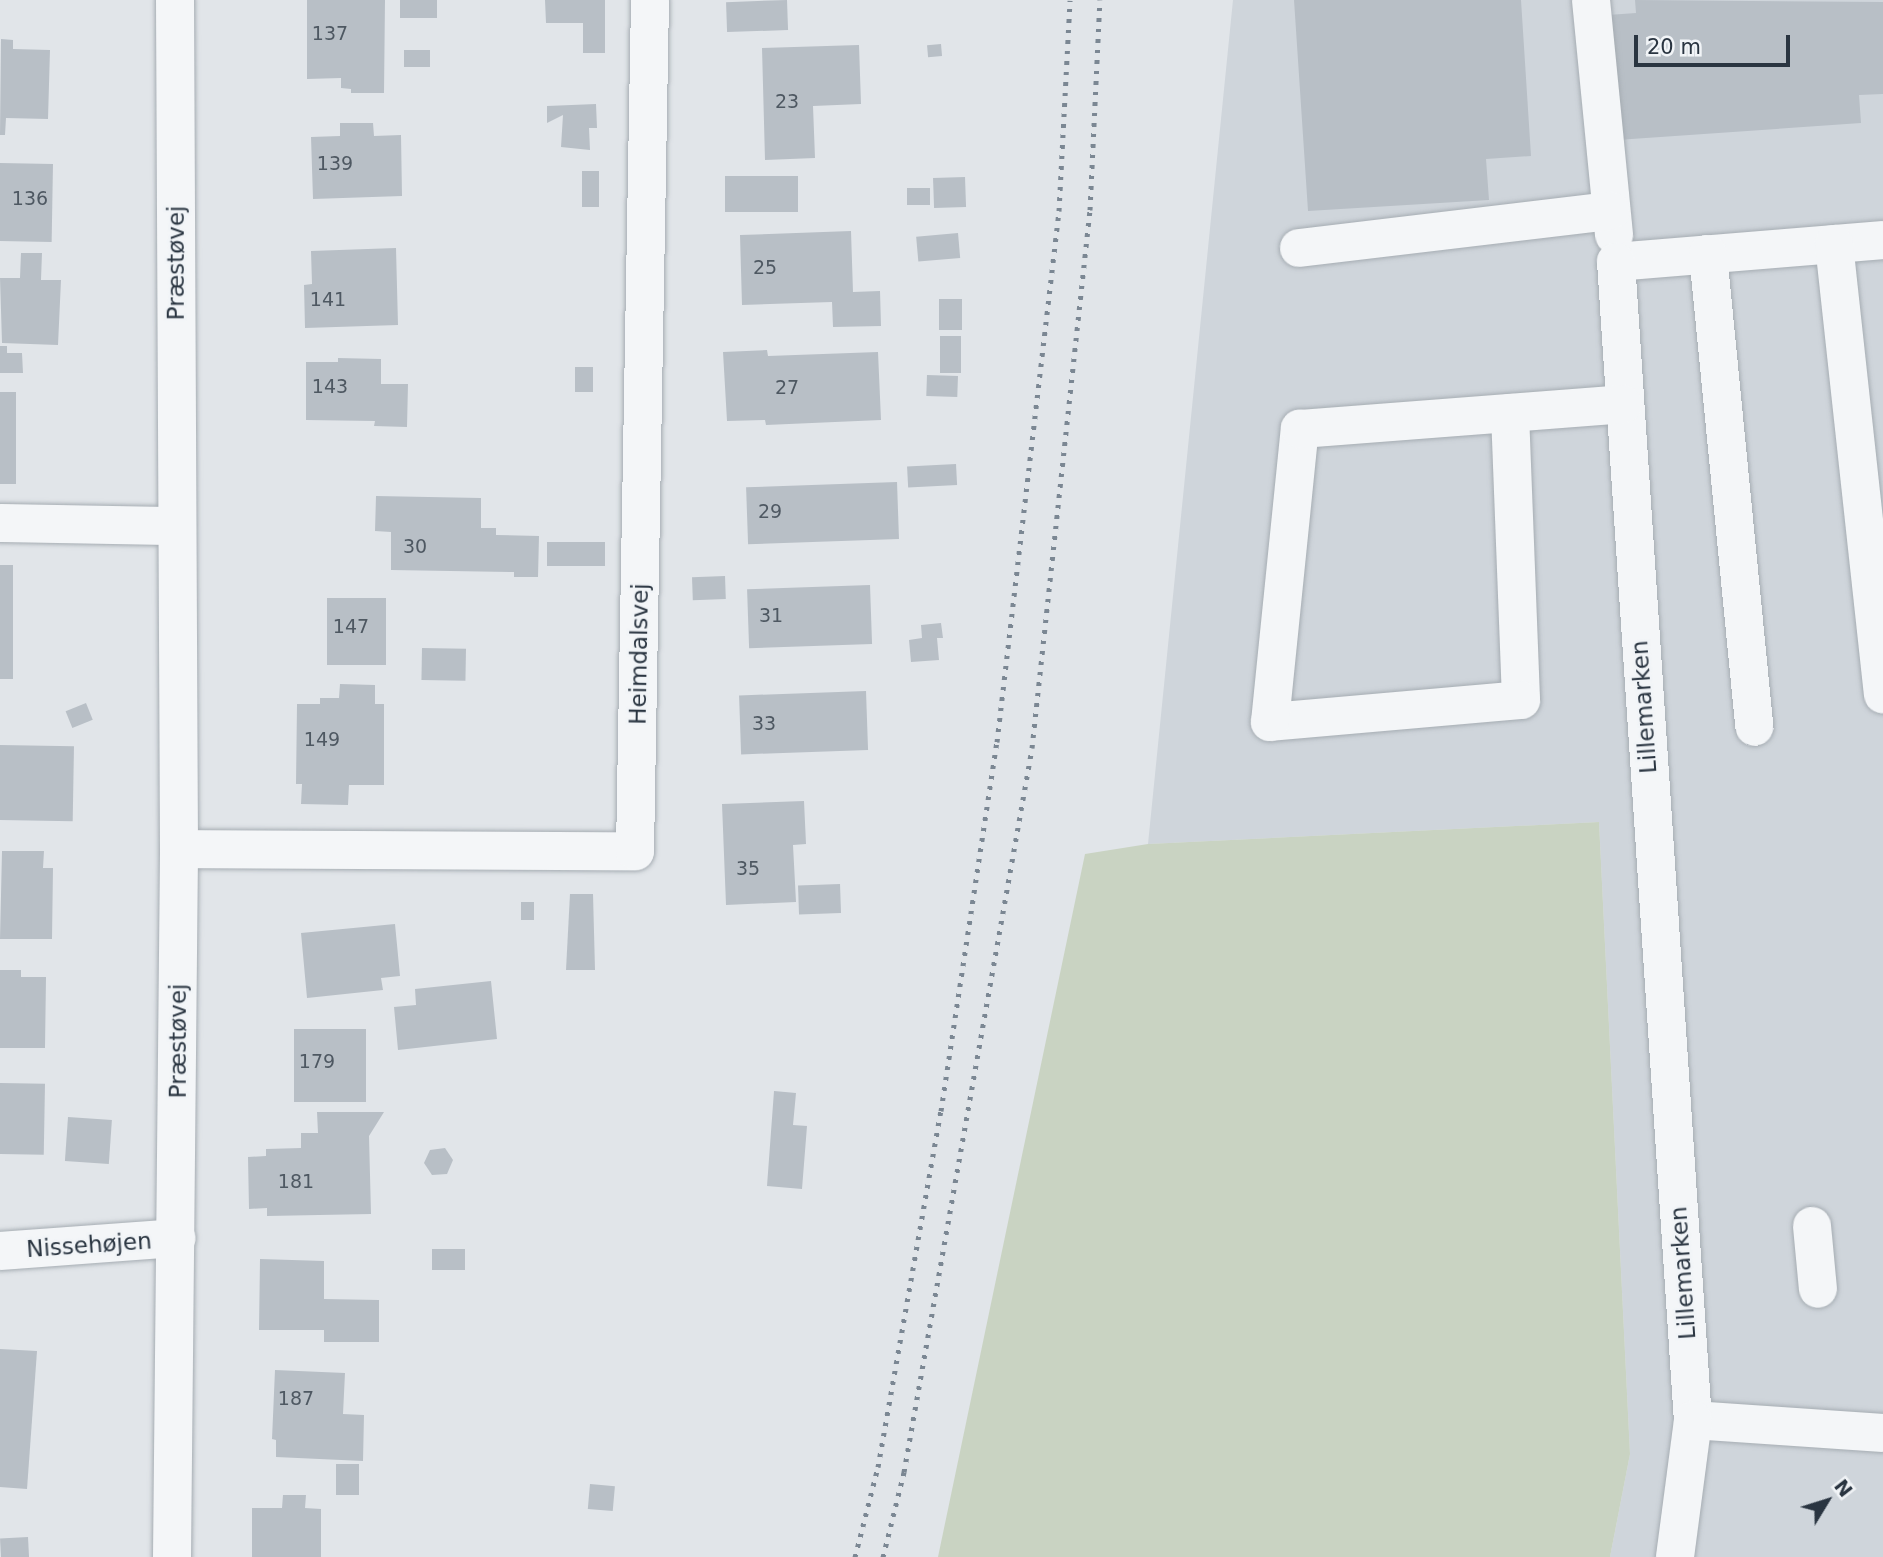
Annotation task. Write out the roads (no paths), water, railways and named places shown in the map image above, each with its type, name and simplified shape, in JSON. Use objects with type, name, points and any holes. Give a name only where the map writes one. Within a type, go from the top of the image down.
[{"type":"street","name":"Præstøvej","points":[[172,1557],[179,849],[175,0]]},
{"type":"street","name":"Heimdalsvej","points":[[179,849],[635,851],[650,0]]},
{"type":"street","name":"Lillemarken","points":[[1591,0],[1616,262],[1622,404],[1693,1420],[1675,1557]]},
{"type":"street","points":[[1299,248],[1611,211]]},
{"type":"street","points":[[1616,262],[1883,240]]},
{"type":"street","points":[[1835,244],[1868,418],[1883,694]]},
{"type":"street","points":[[1708,254],[1754,727]]},
{"type":"street","points":[[1510,413],[1521,700],[1270,722],[1300,429],[1622,404]]},
{"type":"street","points":[[0,523],[177,526]]},
{"type":"street","points":[[1812,1226],[1818,1289]]},
{"type":"street","name":"Nissehøjen","points":[[0,1251],[177,1238]]},
{"type":"street","points":[[1693,1420],[1883,1433]]},
{"type":"railway","points":[[855,1557],[878,1467],[941,1111],[997,742],[1059,211],[1070,0]]},
{"type":"railway","points":[[883,1557],[904,1472],[1032,748],[1090,210],[1100,0]]}]
